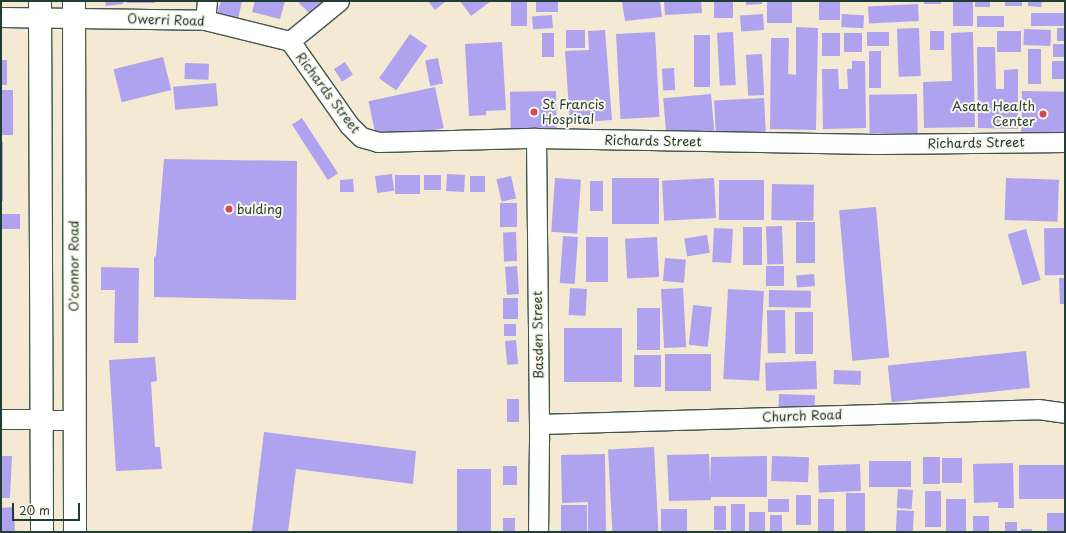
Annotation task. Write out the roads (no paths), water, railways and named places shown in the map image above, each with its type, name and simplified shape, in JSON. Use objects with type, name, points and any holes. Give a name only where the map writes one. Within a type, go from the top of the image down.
[{"type":"main road","points":[[40,9],[42,532]]},
{"type":"main road","name":"O'connor Road","points":[[74,9],[75,532]]},
{"type":"street","points":[[205,20],[207,1]]},
{"type":"street","points":[[290,41],[339,1]]},
{"type":"street","name":"Owerri Road","points":[[1,17],[40,9],[74,9],[205,20],[290,41]]},
{"type":"street","name":"Richards Street","points":[[290,41],[349,125],[360,137],[378,142],[536,138],[874,144],[1065,142]]},
{"type":"street","name":"Basden Street","points":[[536,138],[539,424],[538,532]]},
{"type":"street","name":"Church Road","points":[[539,424],[1038,409],[1065,413]]},
{"type":"street","points":[[1,419],[74,420]]},
{"type":"place","name":"St Francis Hospital","points":[[534,112]]},
{"type":"place","name":"Asata Health Center","points":[[1043,114]]},
{"type":"place","name":"bulding","points":[[229,209]]}]
